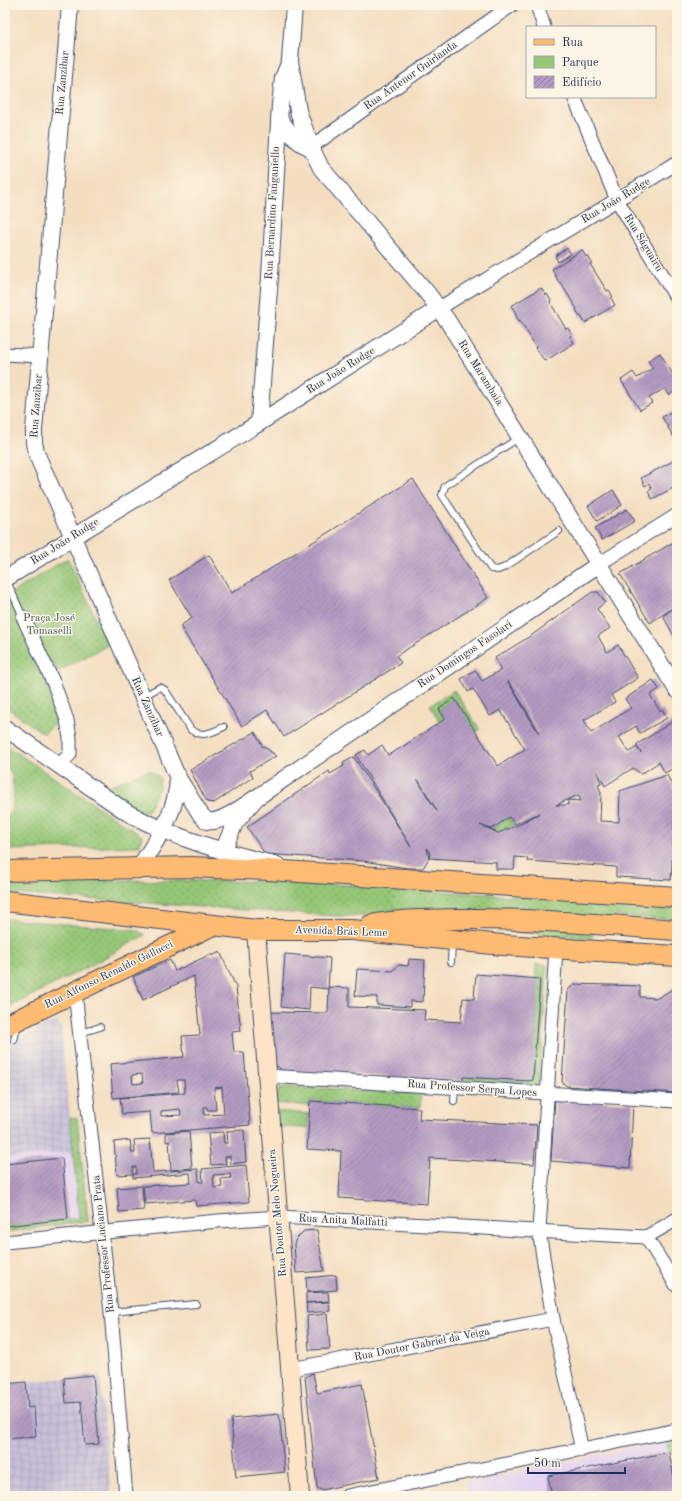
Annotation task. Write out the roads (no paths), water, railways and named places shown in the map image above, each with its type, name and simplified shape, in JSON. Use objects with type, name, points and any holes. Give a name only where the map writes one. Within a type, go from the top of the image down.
[{"type":"main road","points":[[5,871],[190,867],[309,872],[677,897]]},
{"type":"main road","name":"Avenida Brás Leme","points":[[5,901],[256,930],[352,930],[453,940],[677,956]]},
{"type":"main road","points":[[352,930],[391,921],[489,919],[677,930]]},
{"type":"main road","name":"Rua Alfonso Renaldo Gallucci","points":[[13,1029],[75,992],[213,925]]},
{"type":"main road","name":"Rua Doutor Melo Nogueira","points":[[256,930],[267,1076],[276,1151],[279,1217],[300,1496]]},
{"type":"street","name":"Rua Zanzibar","points":[[70,5],[34,443],[42,469],[178,778],[201,815]]},
{"type":"street","name":"Rua Bernardino Fanganiello","points":[[258,422],[270,276],[279,120],[283,78],[290,61],[294,5]]},
{"type":"street","name":"Rua Antenor Guirlanda","points":[[311,147],[512,5]]},
{"type":"street","points":[[537,5],[544,26]]},
{"type":"street","name":"Rua Marambaia","points":[[290,61],[298,111],[311,147],[321,168],[428,294],[447,320],[514,441],[598,564],[677,690]]},
{"type":"street","name":"Rua Ságuairu","points":[[574,98],[617,200],[677,298]]},
{"type":"street","points":[[279,120],[300,141],[306,146],[311,147]]},
{"type":"street","name":"Rua João Rudge","points":[[5,579],[438,309],[677,163]]},
{"type":"street","points":[[5,354],[41,356]]},
{"type":"street","name":"Rua Domingos Fasolari","points":[[201,815],[207,821],[215,821],[256,798],[598,564],[677,515]]},
{"type":"street","points":[[23,617],[54,684],[67,720],[70,738],[70,754],[59,766]]},
{"type":"street","points":[[5,728],[128,813],[163,830],[223,851],[309,872]]},
{"type":"street","name":"Rua Zanzibar","points":[[139,868],[172,813],[176,800],[178,778]]},
{"type":"street","name":"Rua Domingos Fasolari","points":[[223,851],[235,822],[256,798]]},
{"type":"street","points":[[556,948],[538,1231],[553,1319],[582,1450]]},
{"type":"street","name":"Rua Professor Luciano Prata","points":[[75,992],[103,1232],[126,1496]]},
{"type":"street","name":"Rua Professor Serpa Lopes","points":[[267,1076],[677,1101]]},
{"type":"street","name":"Rua Anita Malfatti","points":[[5,1242],[218,1221],[279,1217],[646,1237]]},
{"type":"street","points":[[677,1219],[646,1237],[677,1286]]},
{"type":"street","name":"Rua Doutor Gabriel da Veiga","points":[[291,1369],[553,1319]]},
{"type":"street","points":[[347,1496],[677,1430]]},
{"type":"lane","points":[[514,441],[445,486],[442,495],[491,569],[498,570],[559,531]]},
{"type":"lane","points":[[5,579],[23,617]]},
{"type":"lane","points":[[142,696],[160,687],[165,690],[191,730],[197,734],[204,735],[224,727]]},
{"type":"lane","points":[[451,962],[453,940]]},
{"type":"lane","points":[[80,1033],[100,1027]]},
{"type":"lane","points":[[454,1101],[455,1088]]},
{"type":"lane","points":[[111,1312],[196,1304]]},
{"type":"park label","name":"Praça José Tomaselli","points":[[49,624]]}]
